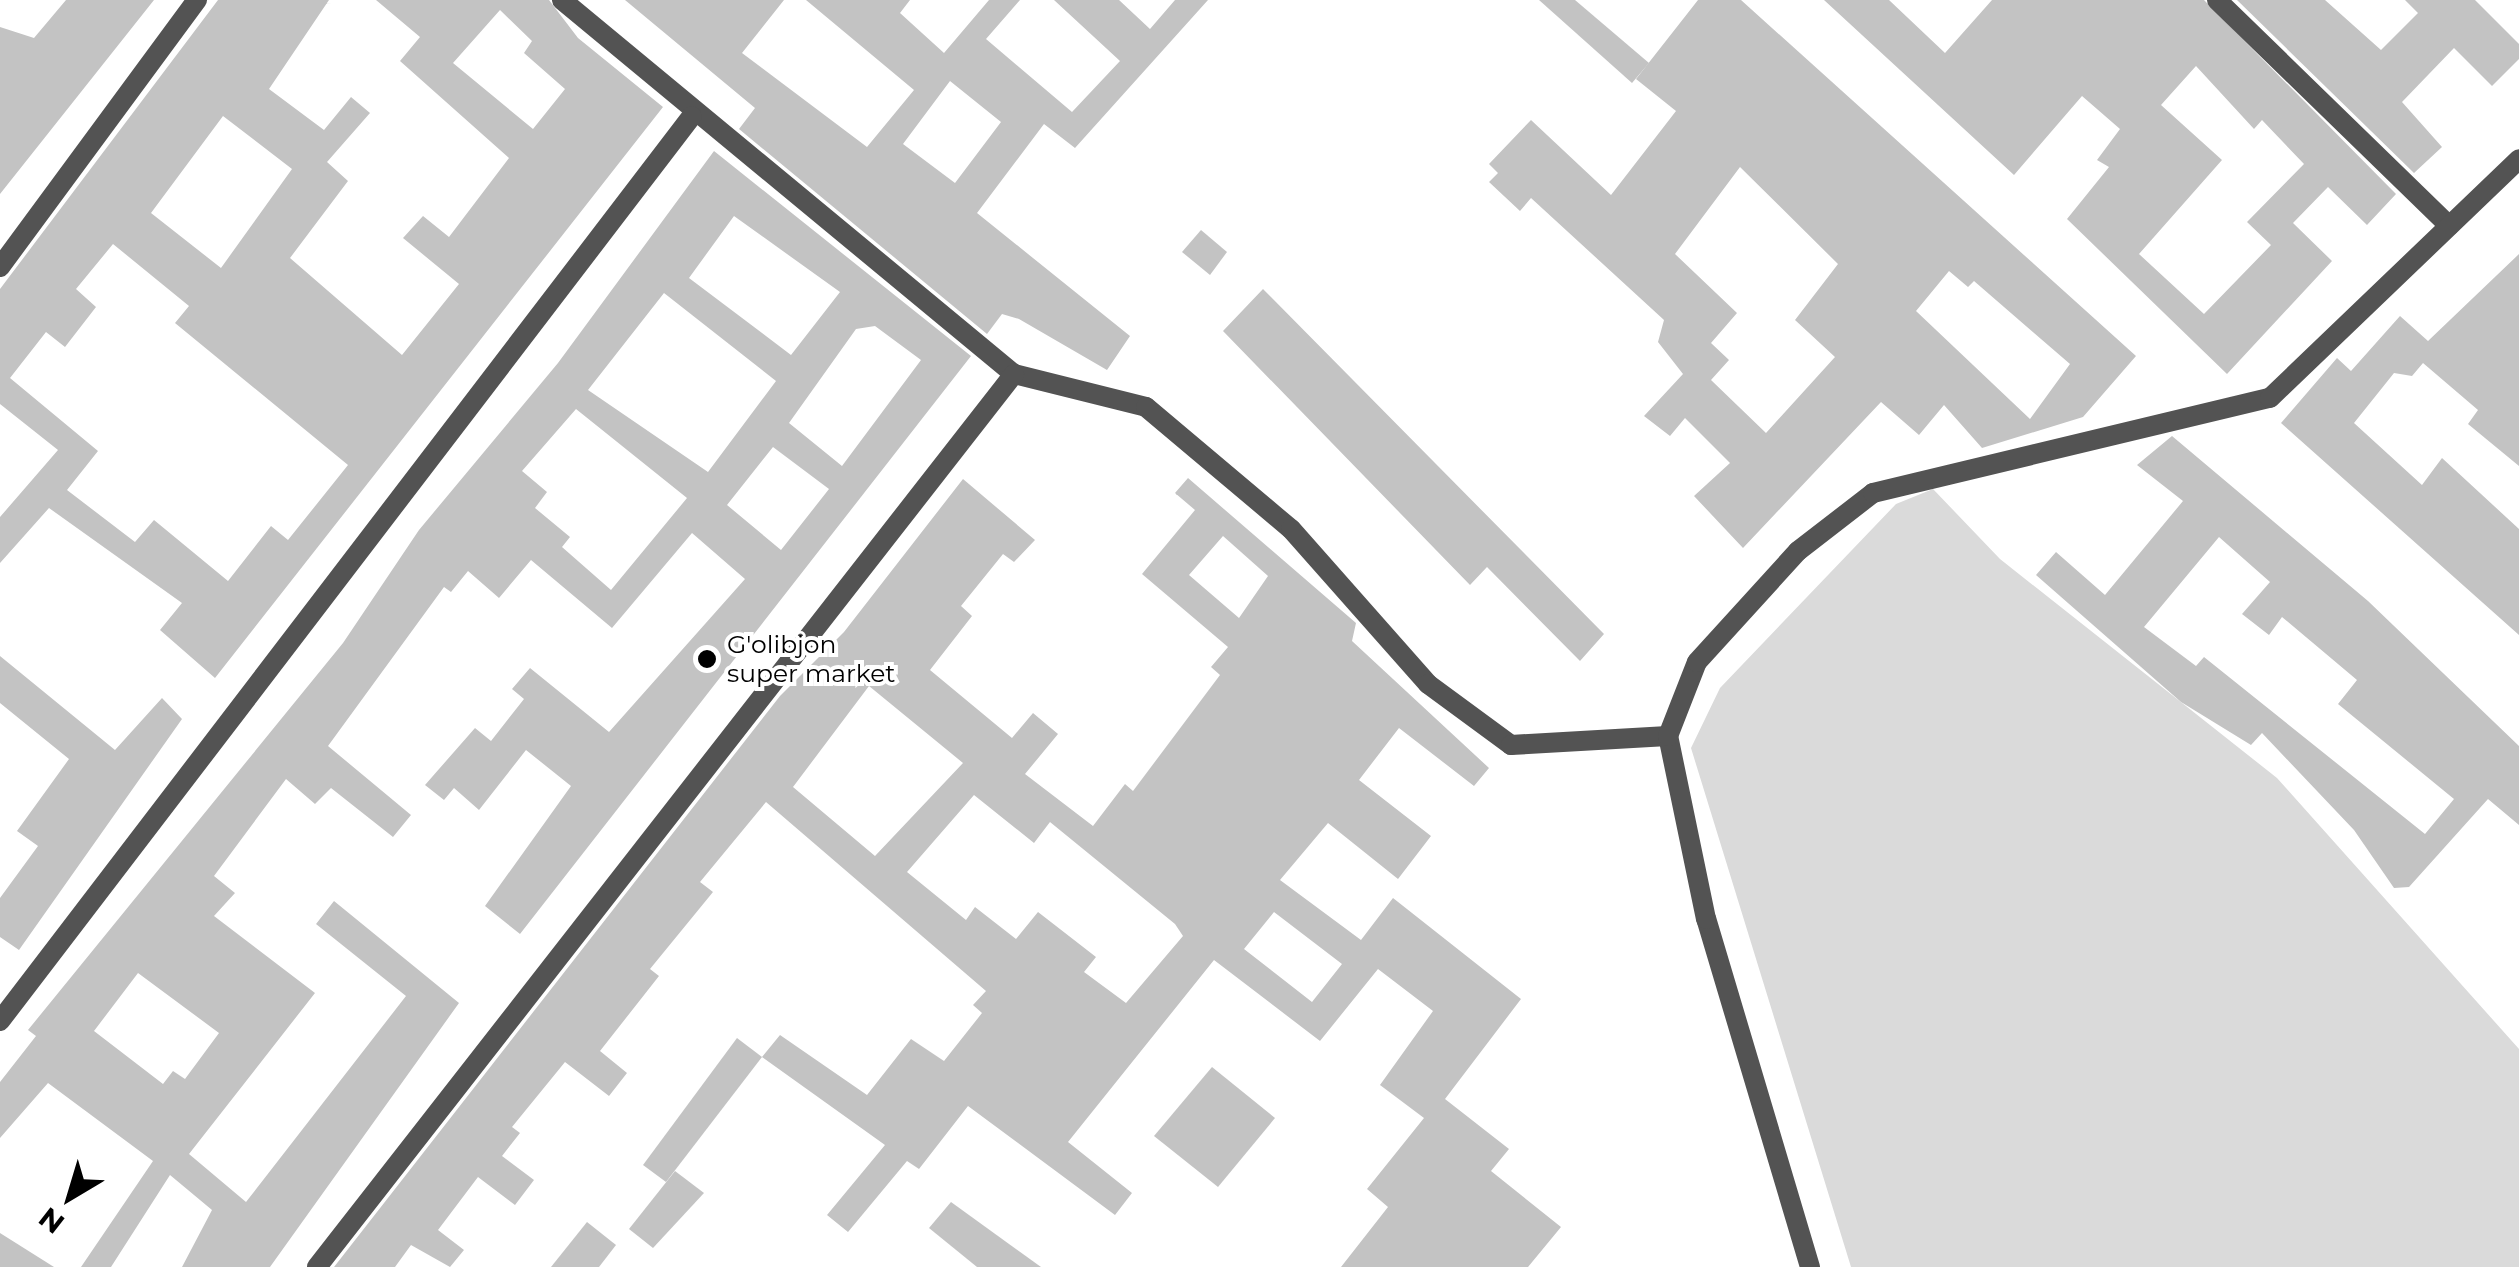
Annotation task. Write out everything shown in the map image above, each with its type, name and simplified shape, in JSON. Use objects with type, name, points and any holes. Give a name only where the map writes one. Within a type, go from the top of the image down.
[{"type":"street","points":[[0,268],[197,0]]},
{"type":"street","points":[[562,0],[692,116],[1014,374],[1146,408],[1291,530],[1428,684],[1512,745],[1668,736]]},
{"type":"street","points":[[2217,0],[2448,226]]},
{"type":"street","points":[[0,1021],[692,116]]},
{"type":"street","points":[[1810,1267],[1706,919],[1668,736],[1697,662],[1798,551],[1873,493],[2270,398],[2519,159]]},
{"type":"street","points":[[317,1267],[1014,374]]},
{"type":"shaded area","points":[[1933,489],[2000,559],[2277,778],[2519,1049],[2519,1267],[1851,1267],[1691,748],[1720,688],[1896,504]]},
{"type":"building","points":[[66,0],[154,0],[0,194],[0,27],[34,38]]},
{"type":"building","points":[[218,0],[329,0],[269,89],[324,130],[351,97],[370,113],[327,162],[348,181],[290,258],[402,355],[459,284],[403,238],[423,216],[449,237],[509,158],[400,61],[420,37],[376,0],[549,0],[578,38],[663,107],[215,678],[160,630],[182,603],[49,508],[0,563],[0,517],[58,450],[0,404],[0,289]],"holes":[[[500,10],[532,41],[524,53],[565,89],[533,129],[453,63]],[[223,116],[292,169],[221,268],[151,213]],[[113,244],[189,306],[175,323],[348,465],[288,540],[271,526],[228,581],[154,520],[135,542],[67,490],[98,451],[10,378],[46,332],[65,347],[96,307],[76,289]]]},
{"type":"building","points":[[625,0],[784,0],[742,53],[867,147],[914,90],[806,0],[910,0],[900,13],[944,53],[989,0],[1020,0],[986,39],[1072,112],[1120,61],[1054,0],[1119,0],[1150,29],[1175,0],[1208,0],[1075,148],[1044,124],[977,213],[1130,336],[1107,370],[1019,319],[1002,314],[987,334],[739,129],[755,108]],"holes":[[[950,81],[1001,122],[955,183],[903,144]]]},
{"type":"building","points":[[1539,0],[1575,0],[1649,63],[1632,83]]},
{"type":"building","points":[[1698,0],[1741,0],[2136,356],[2083,417],[1982,448],[1944,405],[1919,435],[1881,402],[1743,548],[1694,496],[1730,463],[1685,418],[1670,436],[1644,416],[1683,374],[1658,342],[1664,320],[1531,198],[1520,211],[1489,182],[1498,173],[1489,164],[1531,120],[1611,195],[1676,111],[1636,79]],"holes":[[[1740,167],[1838,264],[1795,320],[1835,357],[1766,433],[1711,380],[1729,360],[1711,343],[1737,313],[1675,254]],[[1949,271],[1968,287],[1974,281],[2070,364],[2030,419],[1916,311]]]},
{"type":"building","points":[[1824,0],[1889,0],[1945,53],[1992,0],[2204,0],[2396,194],[2367,225],[2328,187],[2293,223],[2332,261],[2227,374],[2067,219],[2109,167],[2097,160],[2120,129],[2082,96],[2014,175]],"holes":[[[2196,66],[2254,129],[2262,120],[2304,164],[2247,222],[2271,245],[2204,314],[2139,254],[2222,160],[2161,105]]]},
{"type":"building","points":[[2237,0],[2325,0],[2381,50],[2418,13],[2405,0],[2475,0],[2519,44],[2519,59],[2492,86],[2454,48],[2402,102],[2442,147],[2414,173]]},
{"type":"building","points":[[714,151],[971,356],[520,934],[485,906],[571,786],[526,750],[479,810],[454,788],[444,800],[425,785],[475,728],[491,741],[524,699],[512,689],[530,668],[609,732],[745,579],[692,533],[612,628],[531,560],[499,598],[468,571],[451,592],[444,587],[328,746],[411,815],[393,837],[331,788],[315,804],[286,779],[214,876],[235,893],[214,916],[315,993],[189,1154],[246,1202],[406,996],[316,924],[334,901],[459,1003],[270,1267],[182,1267],[212,1210],[170,1175],[111,1267],[81,1267],[153,1161],[48,1083],[0,1138],[0,1082],[36,1036],[28,1030],[343,643],[419,530],[558,363]],"holes":[[[734,216],[840,292],[791,355],[689,278]],[[664,293],[776,381],[708,472],[588,390]],[[875,326],[921,360],[842,466],[789,423],[856,329]],[[576,409],[687,498],[611,590],[562,547],[570,537],[535,508],[547,492],[522,471]],[[773,447],[829,489],[781,550],[727,505]],[[138,973],[219,1033],[185,1079],[173,1071],[163,1084],[94,1031]]]},
{"type":"building","points":[[1201,230],[1227,252],[1210,275],[1182,252]]},
{"type":"building","points":[[2519,254],[2519,466],[2468,424],[2478,410],[2423,363],[2412,376],[2394,373],[2354,423],[2422,485],[2442,458],[2519,529],[2519,635],[2281,423],[2337,358],[2351,371],[2400,316],[2428,341]]},
{"type":"building","points":[[1263,289],[1604,634],[1580,661],[1487,567],[1470,585],[1223,331]]},
{"type":"building","points":[[2172,436],[2368,601],[2519,746],[2519,825],[2488,799],[2409,887],[2394,888],[2354,830],[2262,733],[2251,745],[2181,702],[2036,575],[2056,552],[2105,595],[2183,501],[2137,465]],"holes":[[[2219,537],[2270,582],[2242,614],[2269,635],[2282,617],[2357,680],[2338,704],[2454,799],[2425,834],[2204,657],[2196,666],[2144,627]]]},
{"type":"building","points":[[1188,478],[1356,623],[1352,641],[1489,768],[1474,786],[1399,728],[1359,780],[1431,836],[1398,879],[1328,823],[1280,880],[1361,940],[1393,898],[1521,999],[1445,1099],[1509,1149],[1491,1171],[1561,1227],[1528,1267],[1341,1267],[1388,1207],[1367,1189],[1424,1118],[1380,1085],[1433,1011],[1378,969],[1320,1041],[1214,960],[1068,1142],[1132,1193],[1115,1215],[968,1106],[919,1169],[907,1161],[848,1232],[827,1215],[885,1145],[762,1057],[780,1035],[867,1095],[911,1039],[944,1061],[982,1013],[973,1005],[986,991],[766,802],[700,882],[713,892],[650,969],[659,976],[600,1051],[627,1073],[609,1096],[565,1062],[512,1127],[520,1133],[502,1156],[534,1180],[515,1205],[478,1177],[438,1230],[464,1250],[450,1267],[411,1245],[395,1267],[334,1267],[780,696],[844,632],[963,479],[1035,540],[1014,562],[1003,554],[961,606],[972,616],[930,670],[1012,738],[1033,713],[1058,734],[1025,774],[1093,826],[1125,784],[1133,791],[1220,675],[1211,667],[1228,647],[1142,574],[1195,510],[1175,493]],"holes":[[[1223,536],[1268,576],[1239,618],[1189,575]],[[869,686],[963,763],[875,856],[793,787]],[[974,795],[1034,843],[1050,822],[1175,924],[1183,936],[1126,1003],[1084,972],[1096,957],[1038,912],[1016,939],[975,907],[966,920],[907,872]],[[1274,912],[1342,964],[1312,1002],[1244,949]]]},
{"type":"building","points":[[0,656],[115,750],[162,698],[182,719],[19,950],[0,937],[0,898],[38,846],[17,831],[69,759],[0,703]]},
{"type":"building","points":[[737,1038],[762,1057],[666,1182],[643,1165]]},
{"type":"building","points":[[1212,1067],[1275,1118],[1218,1187],[1154,1136]]},
{"type":"building","points":[[675,1171],[704,1193],[653,1248],[629,1229]]},
{"type":"building","points":[[951,1202],[1041,1267],[977,1267],[929,1228]]},
{"type":"building","points":[[587,1222],[616,1245],[599,1267],[551,1267]]},
{"type":"building","points":[[0,1233],[54,1267],[0,1267]]},
{"type":"place","name":"G'olibjon super market","points":[[707,659]]}]
